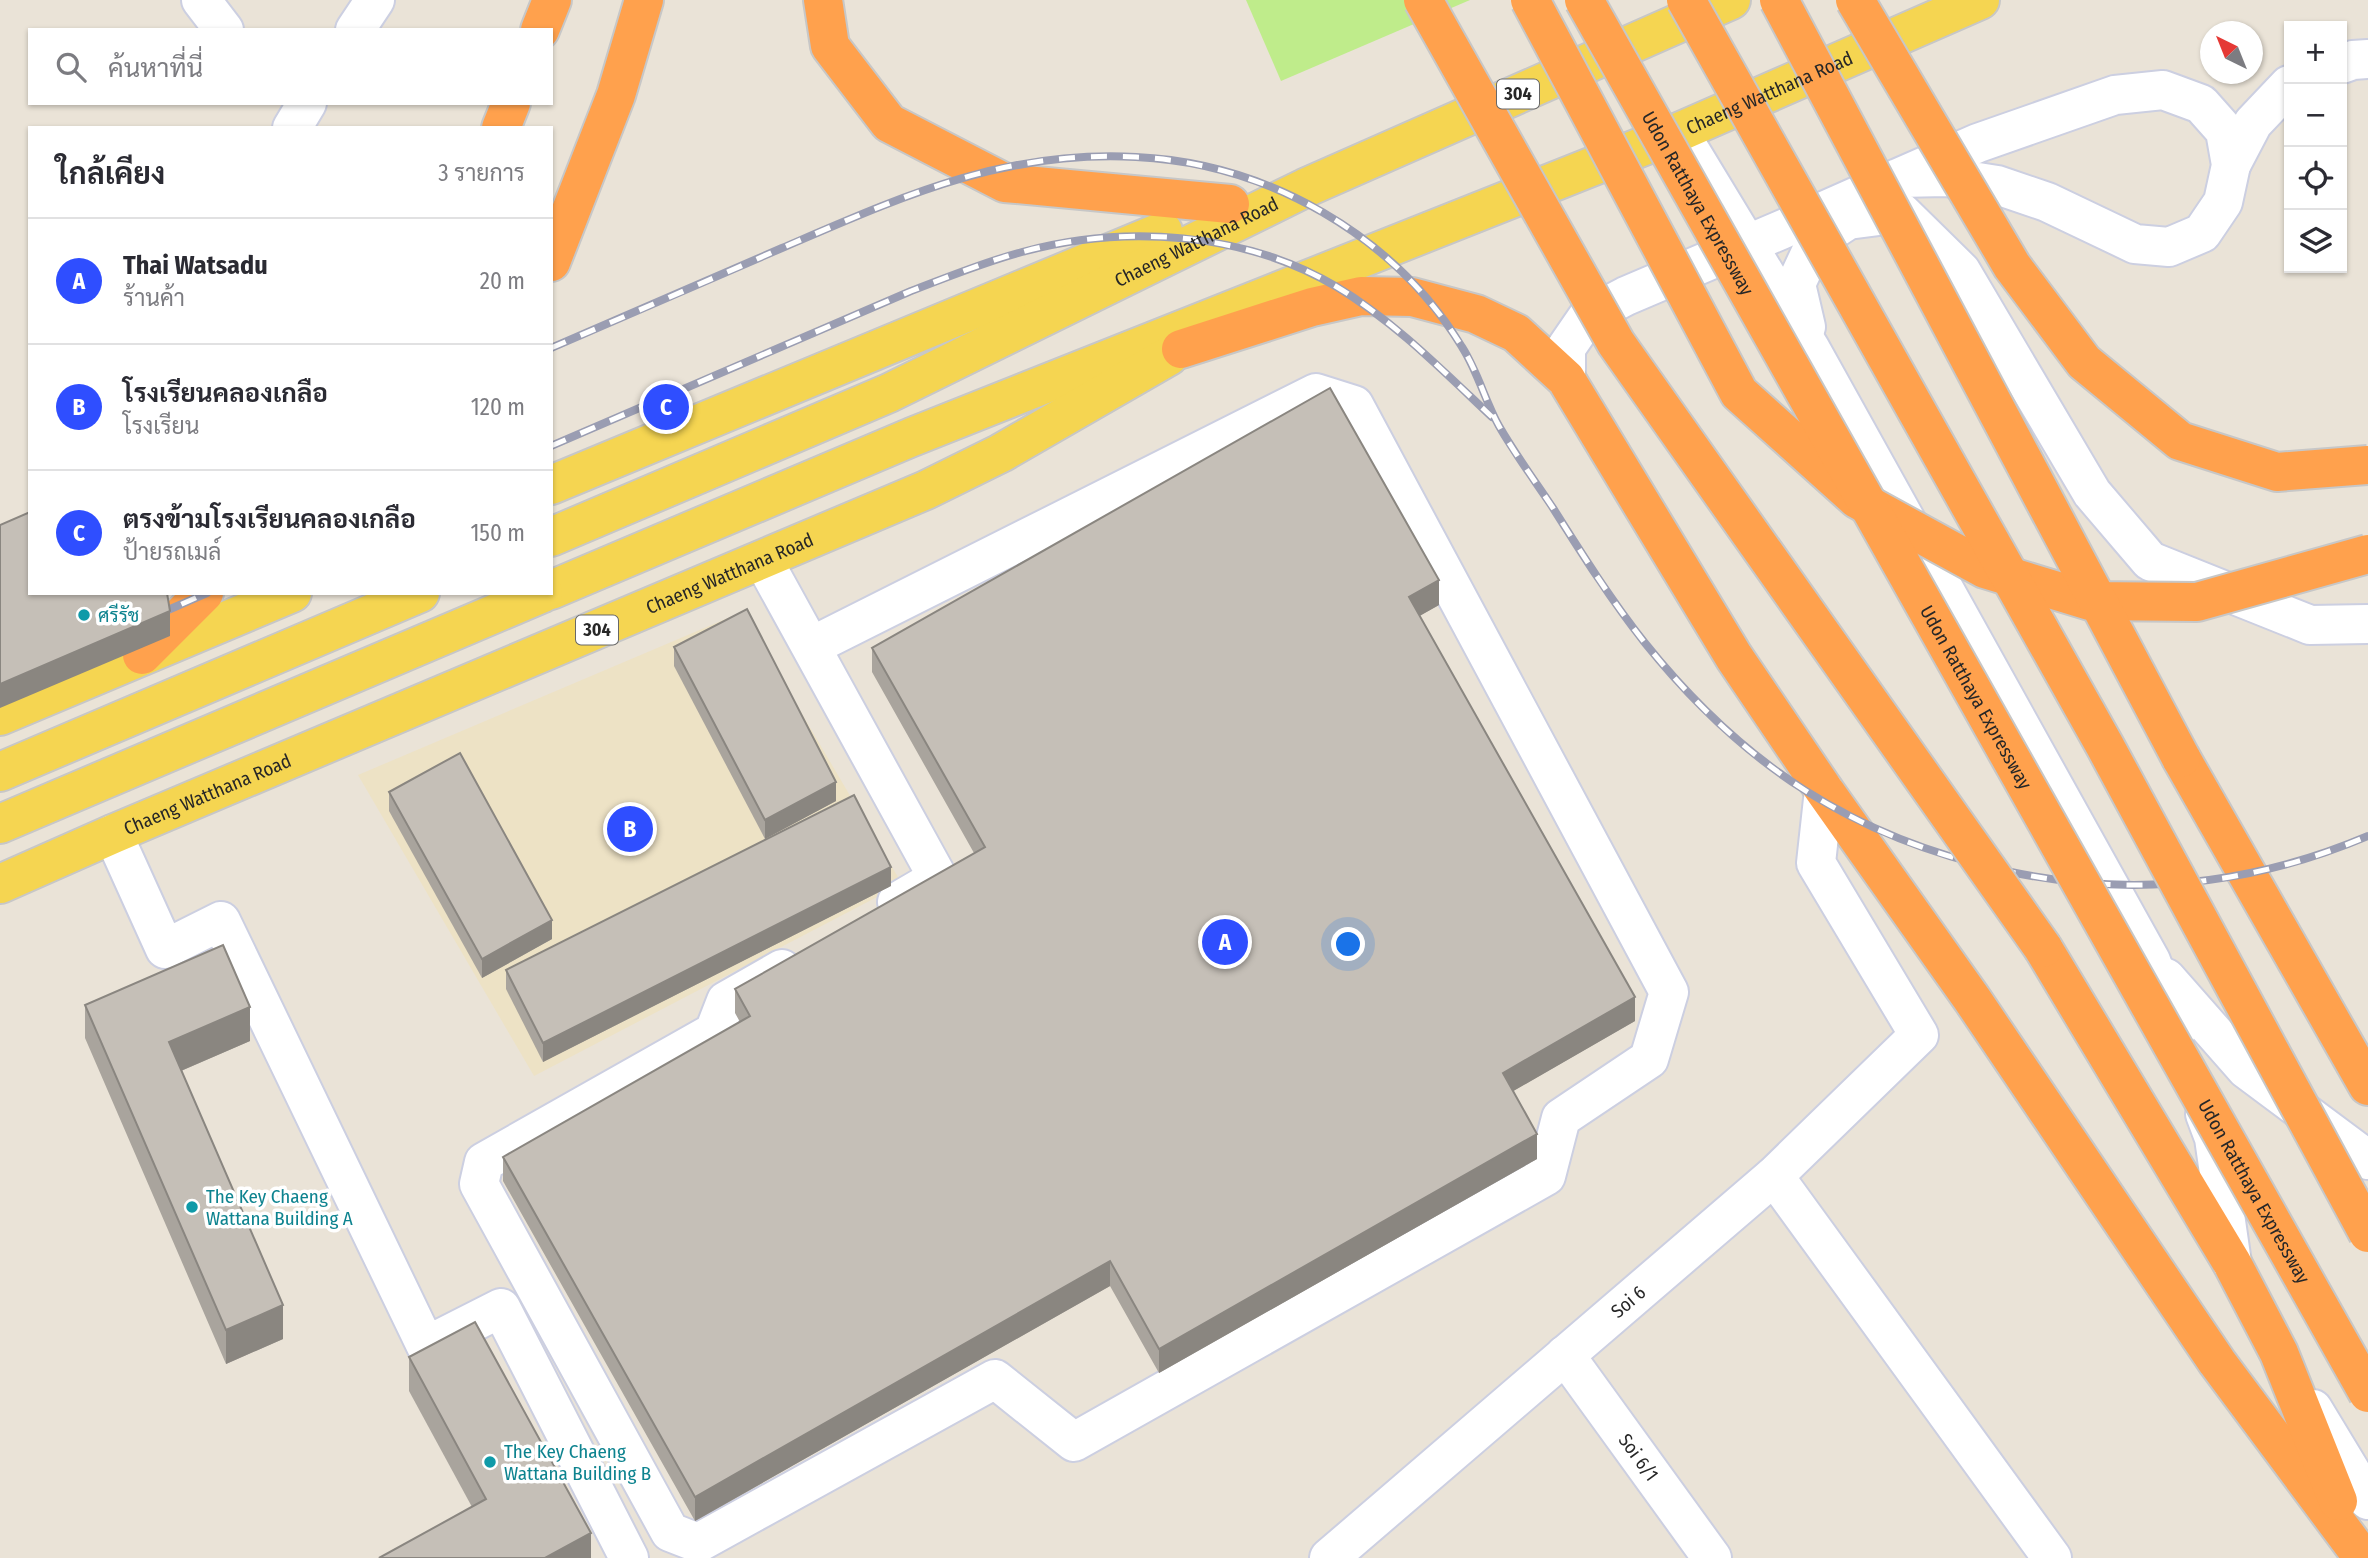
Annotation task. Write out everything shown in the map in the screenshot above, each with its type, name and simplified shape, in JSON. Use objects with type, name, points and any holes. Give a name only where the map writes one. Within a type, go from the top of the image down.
[{"type":"highway","points":[[541,28],[552,0]]},
{"type":"highway","points":[[553,257],[616,95],[644,0]]},
{"type":"highway","points":[[823,0],[830,46],[889,123],[1005,183],[1230,204]]},
{"type":"highway","points":[[1423,0],[1616,343],[2043,948],[2232,1263],[2279,1353],[2360,1553]]},
{"type":"highway","points":[[1530,0],[1739,393],[1857,499],[1985,569],[2090,601],[2197,603],[2368,554]]},
{"type":"highway","name":"Udon Ratthaya Expressway","points":[[1584,0],[2368,1393]]},
{"type":"highway","points":[[1686,0],[2105,746],[2368,1233]]},
{"type":"highway","points":[[1779,0],[2181,758],[2368,1086]]},
{"type":"highway","points":[[1855,0],[2012,266],[2084,362],[2180,441],[2277,472],[2368,465]]},
{"type":"highway","points":[[502,126],[510,105]]},
{"type":"highway","points":[[1181,349],[1312,307],[1361,296],[1412,297],[1476,314],[1516,333],[1566,379],[1734,657],[1972,999],[2217,1362],[2360,1553]]},
{"type":"highway","points":[[142,655],[202,595]]},
{"type":"main road","name":"Chaeng Watthana Road","points":[[553,536],[889,393],[1305,188],[1729,0]]},
{"type":"main road","name":"Chaeng Watthana Road","points":[[553,589],[912,437],[1679,132],[1980,0]]},
{"type":"main road","name":"Chaeng Watthana Road","points":[[553,484],[1230,204],[1305,188]]},
{"type":"main road","name":"Chaeng Watthana Road","points":[[0,884],[926,490],[1001,453],[1283,290]]},
{"type":"main road","points":[[0,716],[287,595]]},
{"type":"main road","points":[[0,772],[415,595]]},
{"type":"main road","points":[[0,824],[538,595]]},
{"type":"street","points":[[201,0],[222,28]]},
{"type":"street","points":[[356,28],[375,0]]},
{"type":"street","points":[[2347,62],[2368,59]]},
{"type":"street","points":[[1566,379],[1566,348],[1588,316],[1626,296],[1978,143],[2115,95],[2163,90],[2201,104],[2225,131],[2231,165]]},
{"type":"street","points":[[1898,178],[1946,177],[1997,185],[2047,202],[2135,243],[2169,247],[2202,233],[2223,202],[2231,165],[2253,122],[2284,90]]},
{"type":"street","points":[[1679,132],[1764,237],[1810,348],[2151,961],[2214,1138],[2232,1263]]},
{"type":"street","points":[[1783,283],[1816,241],[1848,220],[1902,213],[1961,271],[2092,493],[2150,561],[2310,625],[2368,624]]},
{"type":"street","points":[[809,953],[726,1001],[714,1032],[484,1162],[479,1184],[670,1532],[698,1543],[995,1379],[1074,1442],[1546,1176],[1561,1118],[1649,1059],[1669,992],[1354,405],[1317,393],[812,646]]},
{"type":"street","points":[[763,560],[938,878],[868,919]]},
{"type":"street","name":"Soi 6","points":[[1329,1558],[1773,1176],[1919,1035],[1816,863],[1824,790]]},
{"type":"street","points":[[113,834],[165,949],[221,921],[426,1346],[500,1308],[629,1558]]},
{"type":"street","points":[[2151,961],[2246,1069],[2368,1160]]},
{"type":"street","points":[[1773,1176],[2052,1558]]},
{"type":"street","points":[[2279,1353],[2368,1500]]},
{"type":"street","name":"Soi 6/1","points":[[1565,1355],[1712,1558]]},
{"type":"shaded area","points":[[742,612],[902,884],[534,1076],[358,775]]},
{"type":"green space","points":[[1246,0],[1470,0],[1281,81]]},
{"type":"building","points":[[1330,388],[1439,580],[1409,597],[1635,997],[1503,1073],[1537,1134],[1159,1349],[1110,1261],[695,1497],[503,1157],[750,1016],[735,989],[985,847],[872,648]]},
{"type":"building","name":"ศรีรัช","points":[[28,513],[28,595],[167,595],[170,611],[0,684],[0,525]]},
{"type":"building","points":[[747,609],[836,782],[765,820],[674,647]]},
{"type":"building","points":[[460,753],[552,920],[482,959],[389,792]]},
{"type":"building","points":[[854,795],[891,867],[543,1043],[506,970]]},
{"type":"building","name":"The Key Chaeng Wattana Building A","points":[[223,945],[250,1007],[169,1042],[283,1305],[226,1330],[85,1005]]},
{"type":"building","name":"The Key Chaeng Wattana Building B","points":[[475,1322],[591,1533],[545,1558],[379,1558],[486,1499],[409,1357]]},
{"type":"railway","points":[[553,347],[869,211],[953,181],[996,169],[1087,157],[1136,157],[1185,162],[1233,173],[1279,190],[1323,212],[1364,239],[1401,271],[1434,307],[1462,347],[1505,436],[1597,577],[1645,643],[1721,725],[1762,760],[1804,790],[1850,816],[1898,838],[1950,856],[2006,871],[2099,884],[2144,885],[2235,876],[2324,853],[2368,836]]},
{"type":"railway","points":[[553,445],[911,291],[980,265],[1061,243],[1142,236],[1224,244],[1263,254],[1337,287],[1399,331],[1492,417]]},
{"type":"railway","points":[[152,617],[202,595]]},
{"type":"place","name":"ตรงข้ามโรงเรียนคลองเกลือ","points":[[666,407]]},
{"type":"place","name":"ศรีรัช","points":[[84,615]]},
{"type":"place","name":"โรงเรียนคลองเกลือ","points":[[630,829]]},
{"type":"place","name":"Thai Watsadu","points":[[1225,942]]},
{"type":"place","name":"The Key Chaeng Wattana Building A","points":[[192,1207]]},
{"type":"place","name":"The Key Chaeng Wattana Building B","points":[[490,1462]]}]
